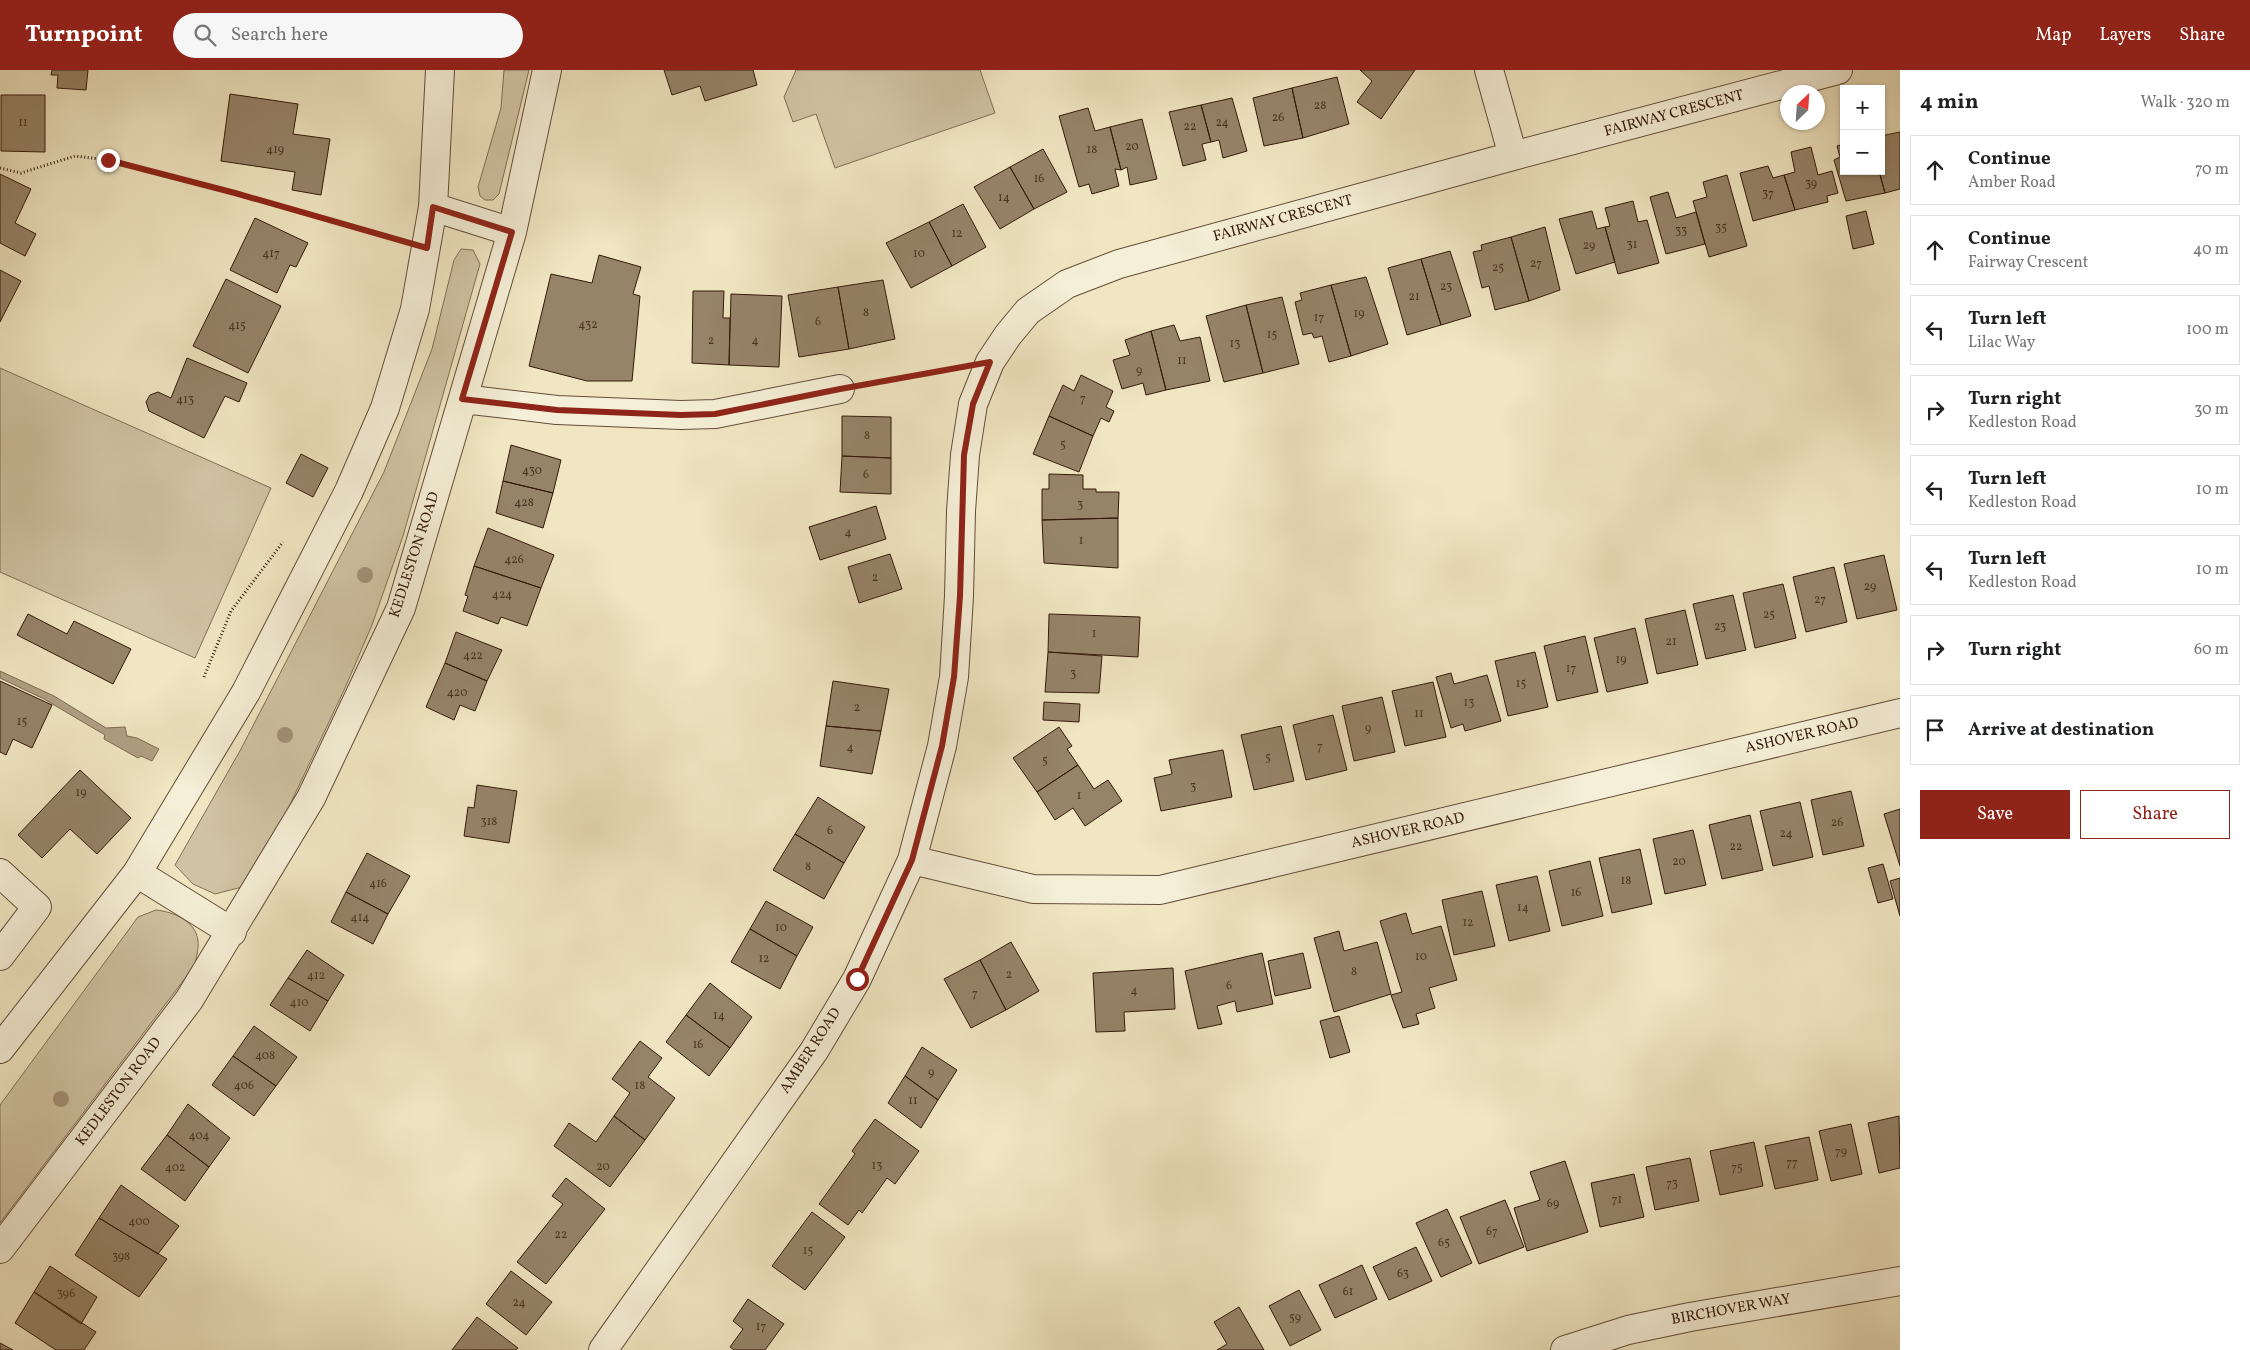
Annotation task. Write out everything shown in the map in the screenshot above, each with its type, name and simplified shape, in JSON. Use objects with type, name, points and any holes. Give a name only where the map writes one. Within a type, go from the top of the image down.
[{"type":"street","points":[[0,1049],[137,873],[246,692],[350,491],[385,408],[415,309],[433,207],[440,70]]},
{"type":"street","name":"KEDLESTON ROAD","points":[[0,1249],[189,1000],[232,932],[311,798],[400,608],[512,232],[547,70]]},
{"type":"street","points":[[1489,70],[1512,156]]},
{"type":"street","name":"FAIRWAY CRESCENT","points":[[960,596],[964,455],[973,404],[990,362],[1008,335],[1028,311],[1067,284],[1119,264],[1512,156],[1838,70]]},
{"type":"street","points":[[433,207],[512,232]]},
{"type":"street","points":[[462,399],[557,410],[681,415],[715,414],[840,389]]},
{"type":"street","name":"AMBER ROAD","points":[[603,1350],[814,1051],[857,979],[912,860],[942,746],[954,677],[960,596]]},
{"type":"street","name":"ASHOVER ROAD","points":[[912,860],[1033,889],[1160,890],[1900,713]]},
{"type":"street","points":[[0,873],[37,907],[0,956]]},
{"type":"street","points":[[137,873],[232,932]]},
{"type":"street","name":"BIRCHOVER WAY","points":[[1565,1350],[1628,1330],[1900,1280]]},
{"type":"path","points":[[0,168],[21,173],[75,156],[108,160],[235,193],[427,248]]},
{"type":"path","points":[[840,389],[990,362]]},
{"type":"path","points":[[204,677],[231,611],[294,528],[323,542]]},
{"type":"shaded area","points":[[504,70],[529,70],[499,194],[493,200],[485,200],[480,196],[478,187],[501,108]]},
{"type":"shaded area","points":[[796,70],[980,70],[995,113],[835,168],[816,114],[793,122],[784,97]]},
{"type":"shaded area","points":[[461,249],[473,250],[480,264],[403,536],[372,625],[345,688],[287,811],[242,887],[215,894],[193,884],[175,865],[241,749],[384,472],[432,349],[454,260]]},
{"type":"shaded area","points":[[0,368],[271,488],[195,658],[0,572]]},
{"type":"shaded area","points":[[0,671],[54,696],[106,728],[125,727],[127,736],[137,738],[159,749],[152,761],[141,756],[138,758],[104,739],[105,735],[44,699],[0,678]]},
{"type":"shaded area","points":[[156,910],[177,915],[193,928],[198,944],[195,965],[0,1223],[0,1105],[138,917]]},
{"type":"building","points":[[52,70],[88,70],[86,90],[57,88],[58,75],[51,75]]},
{"type":"building","points":[[664,70],[753,70],[757,85],[705,101],[700,86],[672,95]]},
{"type":"building","points":[[1360,70],[1415,70],[1381,119],[1357,102],[1372,81]]},
{"type":"building","points":[[1337,77],[1349,124],[1303,138],[1292,88]]},
{"type":"building","points":[[1292,88],[1303,138],[1264,146],[1253,98]]},
{"type":"building","points":[[230,94],[298,104],[293,134],[330,139],[321,195],[292,190],[295,172],[221,161]]},
{"type":"building","points":[[1,95],[45,95],[45,152],[1,151]]},
{"type":"building","points":[[1232,98],[1247,151],[1223,158],[1219,140],[1211,142],[1201,105]]},
{"type":"building","points":[[1201,105],[1211,142],[1202,144],[1206,160],[1183,166],[1169,112]]},
{"type":"building","points":[[1088,108],[1095,131],[1110,127],[1121,170],[1115,169],[1119,186],[1092,194],[1089,184],[1079,187],[1059,116]]},
{"type":"building","points":[[1142,119],[1157,179],[1130,185],[1127,167],[1121,170],[1110,127]]},
{"type":"building","points":[[1900,132],[1900,189],[1885,193],[1880,175],[1885,175],[1885,135]]},
{"type":"building","points":[[1840,145],[1840,157],[1837,146]]},
{"type":"building","points":[[1811,147],[1818,175],[1832,171],[1838,193],[1827,196],[1828,202],[1795,210],[1784,175],[1795,172],[1791,152]]},
{"type":"building","points":[[1043,149],[1067,192],[1034,209],[1010,167]]},
{"type":"building","points":[[1840,157],[1840,175],[1880,175],[1885,193],[1846,201],[1834,160]]},
{"type":"building","points":[[1768,166],[1773,178],[1784,175],[1795,210],[1753,221],[1740,173]]},
{"type":"building","points":[[1010,167],[1034,209],[1000,229],[974,187]]},
{"type":"building","points":[[0,174],[31,189],[15,223],[36,234],[25,256],[0,243]]},
{"type":"building","points":[[1727,175],[1747,246],[1709,257],[1693,201],[1707,197],[1703,182]]},
{"type":"building","points":[[1668,192],[1676,218],[1696,212],[1705,244],[1666,254],[1650,197]]},
{"type":"building","points":[[1633,201],[1638,222],[1647,220],[1659,263],[1618,274],[1605,227],[1610,226],[1605,208]]},
{"type":"building","points":[[963,204],[986,247],[952,266],[929,222]]},
{"type":"building","points":[[1592,211],[1597,229],[1605,227],[1615,262],[1576,274],[1559,219]]},
{"type":"building","points":[[1866,211],[1874,244],[1853,249],[1846,216]]},
{"type":"building","points":[[255,218],[308,243],[296,267],[290,265],[277,293],[230,270]]},
{"type":"building","points":[[929,222],[952,266],[911,288],[886,243]]},
{"type":"building","points":[[1545,227],[1560,290],[1529,301],[1511,237]]},
{"type":"building","points":[[1511,237],[1529,301],[1495,310],[1489,286],[1482,288],[1473,252],[1482,250],[1481,245]]},
{"type":"building","points":[[1450,251],[1471,316],[1441,325],[1421,259]]},
{"type":"building","points":[[599,255],[641,267],[633,294],[640,296],[632,381],[587,381],[529,366],[551,274],[592,283]]},
{"type":"building","points":[[1421,259],[1441,325],[1407,335],[1388,268]]},
{"type":"building","points":[[0,270],[21,281],[0,322]]},
{"type":"building","points":[[1366,277],[1388,344],[1351,356],[1331,285]]},
{"type":"building","points":[[226,279],[281,306],[248,373],[193,346]]},
{"type":"building","points":[[883,280],[895,339],[849,349],[838,287]]},
{"type":"building","points":[[1331,285],[1351,356],[1329,362],[1322,336],[1314,338],[1312,333],[1303,335],[1295,302],[1302,300],[1300,293]]},
{"type":"building","points":[[838,287],[849,349],[799,357],[788,295]]},
{"type":"building","points":[[693,291],[724,291],[723,318],[730,318],[729,365],[692,363]]},
{"type":"building","points":[[731,294],[782,296],[779,367],[729,365]]},
{"type":"building","points":[[1282,297],[1299,364],[1263,373],[1246,305]]},
{"type":"building","points":[[1246,305],[1263,373],[1224,382],[1206,316]]},
{"type":"building","points":[[1174,325],[1180,341],[1200,337],[1210,381],[1166,390],[1151,331]]},
{"type":"building","points":[[1151,331],[1166,390],[1146,395],[1143,383],[1122,389],[1113,360],[1130,355],[1125,340]]},
{"type":"building","points":[[187,358],[247,383],[239,402],[225,396],[204,438],[149,411],[146,402],[150,395],[158,392],[171,398]]},
{"type":"building","points":[[1081,375],[1113,391],[1106,407],[1114,411],[1109,422],[1101,418],[1093,436],[1049,416],[1063,385],[1074,391]]},
{"type":"building","points":[[842,416],[891,417],[891,458],[842,456]]},
{"type":"building","points":[[1049,416],[1093,436],[1079,472],[1033,454]]},
{"type":"building","points":[[511,445],[561,460],[553,493],[503,481]]},
{"type":"building","points":[[301,454],[328,468],[313,497],[286,483]]},
{"type":"building","points":[[842,456],[891,458],[891,494],[840,492]]},
{"type":"building","points":[[1049,474],[1083,475],[1083,489],[1096,489],[1096,492],[1119,492],[1118,518],[1042,520],[1042,489],[1049,489]]},
{"type":"building","points":[[503,481],[553,493],[543,528],[496,513]]},
{"type":"building","points":[[876,506],[886,539],[820,560],[809,527]]},
{"type":"building","points":[[1118,518],[1118,568],[1044,563],[1042,520]]},
{"type":"building","points":[[488,528],[554,555],[541,588],[474,566]]},
{"type":"building","points":[[890,554],[902,589],[859,603],[848,567]]},
{"type":"building","points":[[1884,555],[1897,610],[1857,619],[1844,564]]},
{"type":"building","points":[[474,566],[541,588],[527,626],[501,617],[498,624],[463,611],[468,596],[465,595]]},
{"type":"building","points":[[1834,567],[1847,622],[1806,632],[1793,577]]},
{"type":"building","points":[[1783,584],[1796,638],[1755,648],[1743,593]]},
{"type":"building","points":[[1733,595],[1746,650],[1706,659],[1693,604]]},
{"type":"building","points":[[1685,610],[1698,665],[1657,674],[1645,619]]},
{"type":"building","points":[[28,614],[67,634],[74,621],[131,649],[113,684],[17,635]]},
{"type":"building","points":[[1049,614],[1140,617],[1138,657],[1048,652]]},
{"type":"building","points":[[1635,628],[1648,683],[1607,692],[1594,638]]},
{"type":"building","points":[[456,632],[502,650],[487,681],[445,663]]},
{"type":"building","points":[[1585,636],[1598,692],[1557,701],[1544,646]]},
{"type":"building","points":[[1048,652],[1102,656],[1099,693],[1045,692]]},
{"type":"building","points":[[1535,652],[1548,707],[1508,716],[1495,661]]},
{"type":"building","points":[[445,663],[487,681],[475,711],[460,705],[454,720],[426,707]]},
{"type":"building","points":[[1451,673],[1454,684],[1487,675],[1501,721],[1465,731],[1463,724],[1451,728],[1436,677]]},
{"type":"building","points":[[0,681],[52,705],[32,748],[13,739],[6,755],[0,752]]},
{"type":"building","points":[[833,681],[889,689],[881,731],[826,726]]},
{"type":"building","points":[[1433,682],[1446,737],[1405,746],[1392,691]]},
{"type":"building","points":[[1382,697],[1395,752],[1354,761],[1342,706]]},
{"type":"building","points":[[1044,702],[1080,704],[1079,722],[1043,720]]},
{"type":"building","points":[[1333,715],[1347,770],[1306,780],[1293,725]]},
{"type":"building","points":[[826,726],[881,731],[872,774],[820,766]]},
{"type":"building","points":[[1281,726],[1294,781],[1254,790],[1241,735]]},
{"type":"building","points":[[1059,727],[1072,746],[1067,749],[1078,765],[1037,792],[1013,758]]},
{"type":"building","points":[[1223,750],[1232,797],[1161,811],[1154,778],[1172,774],[1169,760]]},
{"type":"building","points":[[1078,765],[1094,789],[1108,780],[1122,801],[1085,826],[1073,808],[1055,820],[1037,792]]},
{"type":"building","points":[[80,770],[131,818],[97,854],[70,829],[42,858],[18,835]]},
{"type":"building","points":[[477,785],[517,791],[509,843],[464,836],[468,807],[474,808]]},
{"type":"building","points":[[1851,791],[1864,846],[1823,855],[1811,800]]},
{"type":"building","points":[[818,797],[865,827],[844,863],[795,834]]},
{"type":"building","points":[[1800,802],[1813,857],[1773,866],[1760,811]]},
{"type":"building","points":[[1900,809],[1900,866],[1884,814]]},
{"type":"building","points":[[1750,815],[1763,870],[1722,879],[1709,825]]},
{"type":"building","points":[[1693,830],[1706,885],[1665,894],[1653,839]]},
{"type":"building","points":[[795,834],[844,863],[824,899],[773,870]]},
{"type":"building","points":[[1640,849],[1652,904],[1612,913],[1599,858]]},
{"type":"building","points":[[367,853],[410,876],[388,914],[346,892]]},
{"type":"building","points":[[1590,861],[1603,916],[1562,926],[1549,871]]},
{"type":"building","points":[[1883,864],[1893,899],[1878,903],[1868,868]]},
{"type":"building","points":[[1537,876],[1550,931],[1509,941],[1496,885]]},
{"type":"building","points":[[1900,878],[1900,916],[1890,881]]},
{"type":"building","points":[[1482,891],[1495,946],[1454,955],[1442,900]]},
{"type":"building","points":[[346,892],[388,914],[373,944],[331,922]]},
{"type":"building","points":[[766,901],[813,927],[797,956],[750,929]]},
{"type":"building","points":[[1406,913],[1412,934],[1441,926],[1457,980],[1429,988],[1435,1008],[1416,1014],[1419,1024],[1403,1028],[1391,995],[1402,992],[1380,921]]},
{"type":"building","points":[[750,929],[797,956],[780,989],[731,962]]},
{"type":"building","points":[[1339,931],[1344,951],[1377,942],[1391,994],[1334,1012],[1314,938]]},
{"type":"building","points":[[1011,942],[1039,991],[1006,1010],[980,960]]},
{"type":"building","points":[[307,950],[344,975],[328,1001],[288,978]]},
{"type":"building","points":[[1262,953],[1273,1004],[1237,1012],[1235,1001],[1217,1006],[1222,1024],[1198,1029],[1185,971]]},
{"type":"building","points":[[1303,953],[1311,988],[1275,996],[1268,961]]},
{"type":"building","points":[[980,960],[1006,1010],[971,1028],[944,979]]},
{"type":"building","points":[[1173,968],[1175,1009],[1124,1012],[1125,1031],[1096,1032],[1093,973]]},
{"type":"building","points":[[288,978],[328,1001],[310,1031],[270,1005]]},
{"type":"building","points":[[710,983],[752,1017],[730,1048],[686,1015]]},
{"type":"building","points":[[686,1015],[730,1048],[709,1076],[666,1042]]},
{"type":"building","points":[[1339,1016],[1350,1052],[1330,1058],[1320,1021]]},
{"type":"building","points":[[254,1026],[297,1057],[276,1086],[233,1056]]},
{"type":"building","points":[[640,1041],[662,1058],[648,1077],[675,1098],[645,1140],[614,1116],[630,1093],[612,1079]]},
{"type":"building","points":[[922,1047],[957,1070],[938,1100],[905,1076]]},
{"type":"building","points":[[233,1056],[276,1086],[254,1116],[212,1085]]},
{"type":"building","points":[[905,1076],[938,1100],[921,1128],[888,1103]]},
{"type":"building","points":[[188,1104],[230,1138],[209,1167],[167,1135]]},
{"type":"building","points":[[614,1116],[645,1140],[610,1187],[554,1146],[569,1123],[596,1142]]},
{"type":"building","points":[[1899,1116],[1900,1168],[1879,1173],[1868,1123]]},
{"type":"building","points":[[875,1119],[919,1151],[895,1184],[887,1178],[862,1213],[859,1210],[848,1225],[819,1204],[855,1154],[852,1151]]},
{"type":"building","points":[[1851,1124],[1862,1174],[1831,1181],[1819,1131]]},
{"type":"building","points":[[167,1135],[209,1167],[185,1201],[141,1169]]},
{"type":"building","points":[[1809,1137],[1818,1180],[1775,1189],[1765,1146]]},
{"type":"building","points":[[1754,1142],[1763,1186],[1720,1195],[1710,1151]]},
{"type":"building","points":[[1690,1158],[1699,1201],[1655,1210],[1646,1167]]},
{"type":"building","points":[[1565,1161],[1588,1232],[1527,1251],[1514,1208],[1540,1200],[1530,1172]]},
{"type":"building","points":[[1634,1174],[1644,1217],[1600,1227],[1591,1183]]},
{"type":"building","points":[[566,1178],[605,1209],[546,1284],[517,1262],[563,1204],[552,1196]]},
{"type":"building","points":[[121,1185],[179,1226],[158,1254],[99,1218]]},
{"type":"building","points":[[1505,1200],[1524,1247],[1479,1264],[1460,1217]]},
{"type":"building","points":[[1447,1209],[1472,1263],[1441,1277],[1416,1223]]},
{"type":"building","points":[[812,1212],[845,1237],[805,1290],[772,1266]]},
{"type":"building","points":[[99,1218],[167,1259],[139,1297],[75,1255]]},
{"type":"building","points":[[1416,1247],[1432,1281],[1389,1300],[1373,1267]]},
{"type":"building","points":[[1362,1265],[1377,1299],[1335,1318],[1319,1285]]},
{"type":"building","points":[[50,1266],[97,1297],[81,1324],[34,1292]]},
{"type":"building","points":[[511,1271],[552,1302],[526,1335],[486,1304]]},
{"type":"building","points":[[1299,1290],[1321,1330],[1290,1346],[1269,1306]]},
{"type":"building","points":[[34,1292],[96,1332],[84,1350],[56,1350],[15,1323]]},
{"type":"building","points":[[748,1299],[784,1324],[765,1350],[734,1350],[730,1347],[743,1329],[733,1321]]},
{"type":"building","points":[[1239,1307],[1264,1350],[1217,1350],[1227,1344],[1214,1322]]},
{"type":"building","points":[[477,1317],[518,1348],[516,1350],[452,1350]]},
{"type":"building","points":[[0,1343],[13,1350],[0,1350]]},
{"type":"route","points":[[108,160],[235,193],[427,248],[433,207],[512,232],[462,399],[557,410],[681,415],[715,414],[990,362],[973,404],[964,455],[960,596],[954,677],[942,746],[912,860],[857,979]]}]
